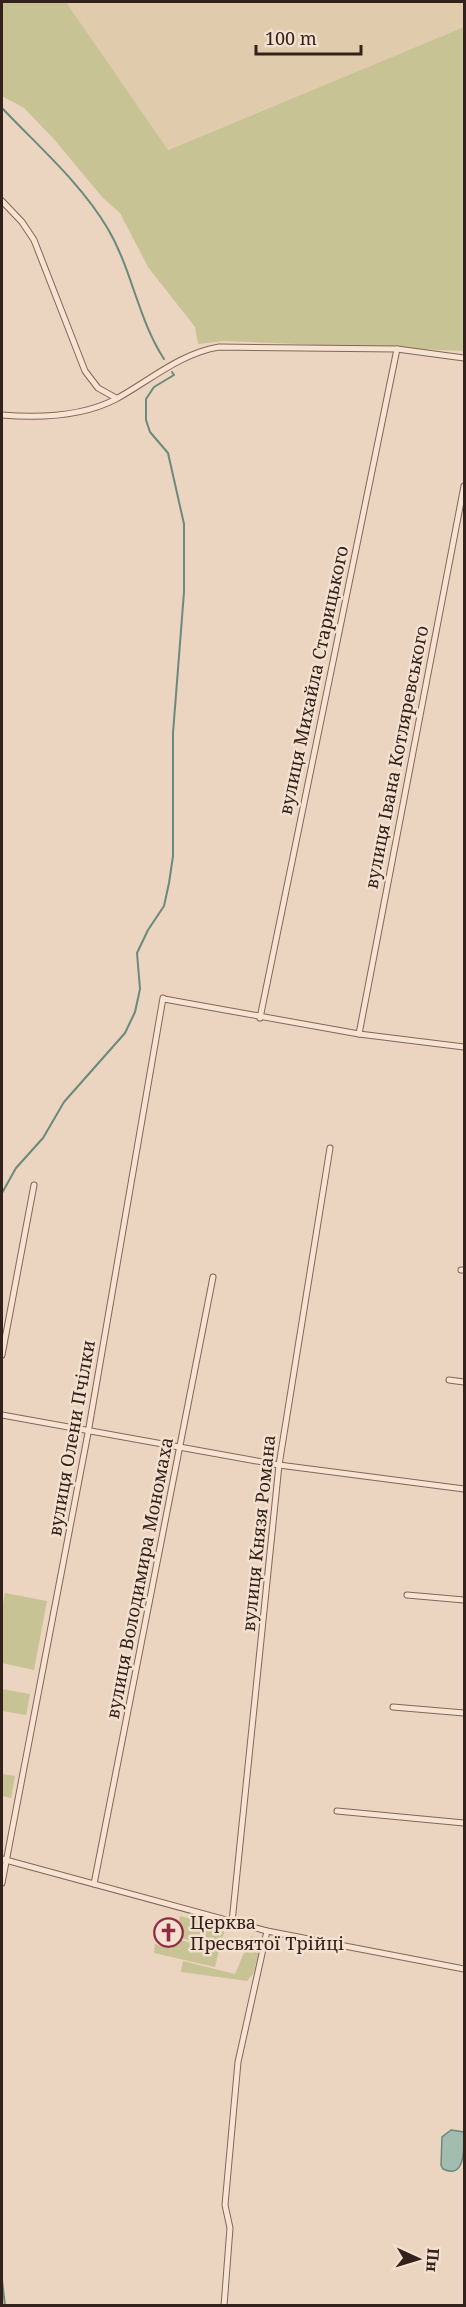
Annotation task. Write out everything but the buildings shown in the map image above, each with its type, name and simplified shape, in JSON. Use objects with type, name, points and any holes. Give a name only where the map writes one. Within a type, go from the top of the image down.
[{"type":"street","points":[[2,201],[22,222],[34,240],[85,371],[98,388],[116,398]]},
{"type":"street","points":[[2,415],[78,412],[116,398],[179,362],[208,349],[397,350],[465,358]]},
{"type":"street","name":"вулиця Михайла Старицького","points":[[260,1018],[397,350]]},
{"type":"street","name":"вулиця Івана Котляревського","points":[[359,1034],[465,486]]},
{"type":"street","name":"вулиця Олени Пчілки","points":[[2,1883],[4,1859],[88,1433],[164,999],[260,1018]]},
{"type":"street","points":[[260,1018],[359,1034],[465,1047]]},
{"type":"street","name":"вулиця Князя Романа","points":[[232,1922],[279,1465],[330,1149]]},
{"type":"street","points":[[2,1355],[34,1185]]},
{"type":"street","name":"вулиця Володимира Мономаха","points":[[94,1884],[213,1277]]},
{"type":"street","points":[[449,1380],[465,1382]]},
{"type":"street","points":[[2,1415],[88,1433],[279,1465],[465,1489]]},
{"type":"street","points":[[407,1595],[465,1600]]},
{"type":"street","points":[[393,1707],[465,1713]]},
{"type":"street","points":[[338,1811],[465,1823]]},
{"type":"street","points":[[4,1859],[267,1931],[465,1969]]},
{"type":"street","points":[[224,2306],[230,2228],[225,2205],[238,2062],[267,1931]]},
{"type":"shaded area","points":[[2,2],[66,2],[168,150],[464,27],[464,351],[224,341],[198,344],[195,327],[148,267],[120,213],[102,197],[53,138],[24,108],[2,96]]},
{"type":"shaded area","points":[[66,2],[464,2],[464,27],[167,150]]},
{"type":"shaded area","points":[[5,1593],[47,1601],[34,1670],[2,1663],[2,1609]]},
{"type":"shaded area","points":[[2,1689],[30,1694],[26,1715],[2,1711]]},
{"type":"shaded area","points":[[2,1774],[15,1776],[11,1798],[2,1796]]},
{"type":"shaded area","points":[[180,1916],[203,1922],[199,1939],[195,1942],[175,1936]]},
{"type":"shaded area","points":[[204,1922],[225,1928],[220,1948],[203,1944],[200,1939]]},
{"type":"shaded area","points":[[251,1936],[262,1939],[253,1974],[247,1981],[181,1972],[183,1961],[235,1974]]},
{"type":"shaded area","points":[[174,1938],[194,1944],[200,1949],[203,1946],[219,1950],[215,1967],[154,1953],[155,1944],[172,1949]]},
{"type":"shaded area","points":[[451,2130],[464,2132],[464,2138],[460,2166],[451,2171],[443,2169],[441,2165],[442,2137]]},
{"type":"waterway","points":[[2,108],[85,196],[108,229],[123,261],[148,328],[164,359]]},
{"type":"waterway","points":[[2,1193],[16,1168],[43,1138],[64,1102],[125,1033],[135,1012],[140,989],[137,953],[148,930],[164,906],[169,883],[173,856],[173,733],[184,592],[184,524],[168,453],[150,432],[146,420],[146,399],[154,387],[174,375],[172,372]]},
{"type":"waterway","points":[[2,2280],[5,2306]]},
{"type":"place","name":"Церква Пресвятої Трійці","points":[[169,1932]]}]
